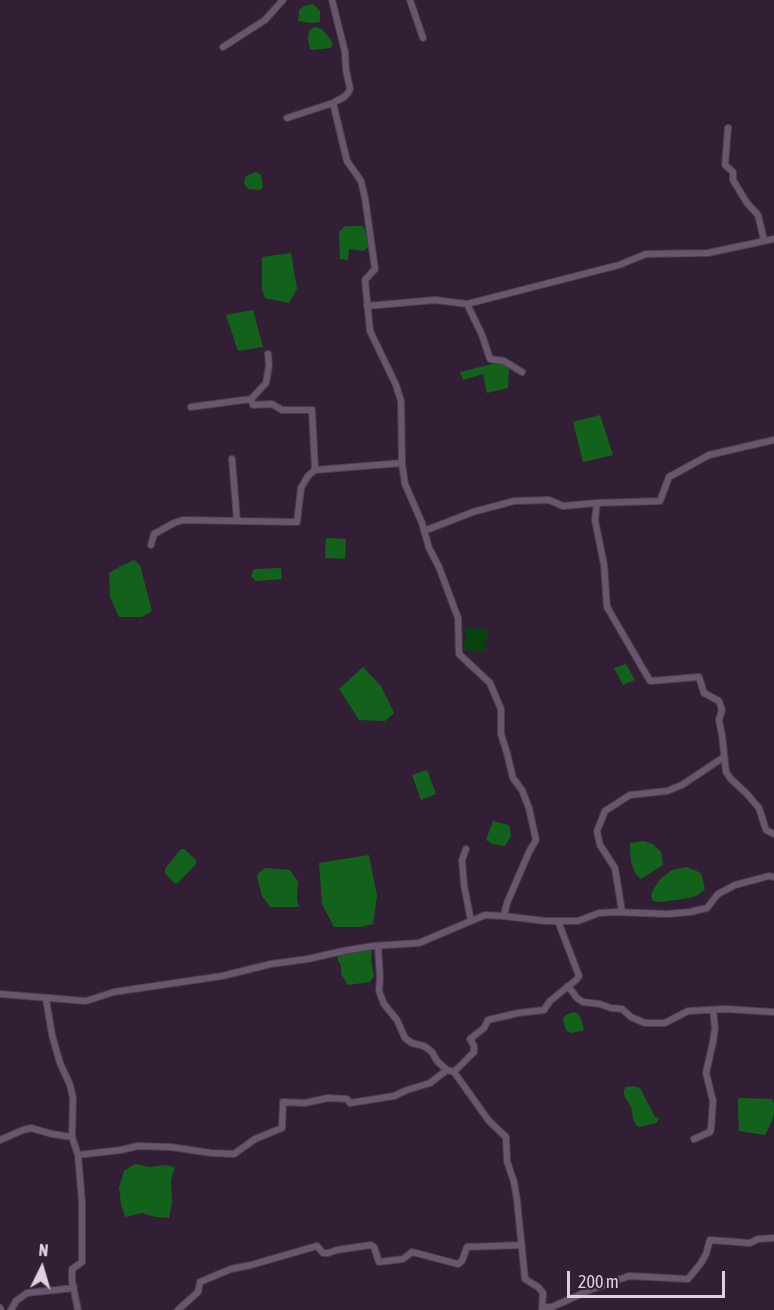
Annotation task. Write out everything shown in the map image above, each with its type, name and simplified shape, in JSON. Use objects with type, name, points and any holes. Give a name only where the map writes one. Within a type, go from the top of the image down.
[{"type":"street","points":[[223,47],[265,20],[283,0]]},
{"type":"street","points":[[287,118],[333,103],[344,97],[350,89],[345,52],[332,0]]},
{"type":"street","points":[[410,0],[423,38]]},
{"type":"street","points":[[333,103],[347,161],[361,181],[365,198],[375,269],[365,280],[370,331],[396,385],[401,401],[402,463],[405,484],[458,618],[459,654],[490,683],[501,709],[501,734],[513,778],[522,790],[529,808],[536,840],[507,903],[504,916]]},
{"type":"street","points":[[728,128],[725,165],[733,172],[733,180],[747,203],[758,215],[764,240]]},
{"type":"street","points":[[367,306],[435,300],[467,304],[619,265],[646,254],[708,253],[774,239]]},
{"type":"street","points":[[467,304],[482,335],[490,359],[504,361],[522,372]]},
{"type":"street","points":[[191,407],[251,399],[266,383],[268,354]]},
{"type":"street","points":[[251,399],[253,405],[273,404],[282,410],[312,410],[315,470]]},
{"type":"street","points":[[424,531],[473,512],[514,501],[549,500],[563,506],[660,501],[669,477],[709,455],[774,440]]},
{"type":"street","points":[[232,459],[237,520]]},
{"type":"street","points":[[151,545],[154,534],[183,520],[297,522],[300,488],[315,470],[402,463]]},
{"type":"street","points":[[597,503],[595,520],[604,565],[608,607],[650,681],[699,677],[704,693],[719,701],[722,710],[719,720],[726,772],[759,808],[766,830],[774,834]]},
{"type":"street","points":[[622,912],[615,868],[600,845],[597,831],[605,811],[630,795],[667,791],[682,785],[724,757]]},
{"type":"street","points":[[466,849],[462,860],[471,921]]},
{"type":"street","points":[[0,994],[86,1001],[114,992],[222,976],[271,964],[343,951],[419,943],[486,915],[545,921],[578,921],[599,913],[667,914],[706,908],[718,894],[735,885],[769,876],[774,877]]},
{"type":"street","points":[[78,1155],[138,1146],[234,1154],[255,1139],[282,1128],[283,1102],[305,1103],[328,1098],[347,1099],[350,1103],[394,1096],[430,1083],[451,1071],[474,1052],[470,1039],[484,1028],[488,1020],[544,1010],[550,1001],[576,980],[579,976],[558,921]]},
{"type":"street","points":[[378,946],[379,991],[384,1004],[397,1020],[405,1038],[432,1052],[437,1060],[451,1071],[489,1121],[506,1137],[507,1161],[516,1190],[525,1279],[543,1293],[542,1308],[552,1307],[628,1276],[688,1278],[701,1263],[710,1240],[750,1244],[758,1239],[774,1238]]},
{"type":"street","points":[[568,986],[583,1002],[622,1009],[631,1017],[645,1023],[665,1023],[688,1011],[725,1009],[774,1012]]},
{"type":"street","points":[[46,999],[52,1035],[73,1098],[72,1137],[78,1155],[82,1194],[82,1262],[72,1269],[78,1310]]},
{"type":"street","points":[[694,1139],[710,1132],[711,1129],[713,1101],[706,1073],[714,1042],[713,1010]]},
{"type":"street","points":[[0,1140],[32,1128],[72,1137]]},
{"type":"street","points":[[178,1310],[198,1292],[200,1282],[231,1269],[251,1266],[317,1246],[323,1253],[328,1253],[371,1245],[374,1247],[379,1262],[403,1259],[412,1252],[458,1264],[462,1261],[467,1247],[522,1245]]},
{"type":"street","points":[[11,1310],[16,1301],[27,1293],[74,1288]]},
{"type":"shaded area","points":[[313,4],[320,11],[320,22],[298,21],[299,10]]},
{"type":"shaded area","points":[[314,27],[322,29],[331,40],[333,45],[330,48],[310,49],[309,31]]},
{"type":"shaded area","points":[[256,172],[261,175],[263,187],[260,190],[249,189],[244,182],[246,176]]},
{"type":"shaded area","points":[[345,226],[363,226],[370,245],[364,251],[349,249],[348,260],[340,259],[339,232]]},
{"type":"shaded area","points":[[291,253],[297,289],[289,303],[265,298],[262,289],[262,257]]},
{"type":"shaded area","points":[[253,310],[263,347],[238,351],[226,315]]},
{"type":"shaded area","points":[[500,362],[509,369],[508,388],[487,393],[483,374],[463,380],[460,372]]},
{"type":"shaded area","points":[[600,415],[613,455],[583,462],[573,422]]},
{"type":"shaded area","points":[[326,538],[346,539],[345,559],[325,558]]},
{"type":"shaded area","points":[[134,560],[140,565],[152,611],[142,617],[119,617],[110,597],[109,573]]},
{"type":"shaded area","points":[[281,568],[282,579],[256,581],[251,576],[254,569]]},
{"type":"shaded area","points":[[467,627],[488,630],[485,652],[463,650]]},
{"type":"shaded area","points":[[626,664],[635,680],[623,685],[614,668]]},
{"type":"shaded area","points":[[363,667],[381,686],[394,713],[385,721],[359,720],[339,689]]},
{"type":"shaded area","points":[[427,770],[436,794],[421,800],[412,775]]},
{"type":"shaded area","points":[[493,821],[509,825],[511,836],[505,846],[486,840]]},
{"type":"shaded area","points":[[643,841],[653,844],[661,852],[663,865],[641,879],[635,873],[631,862],[630,843]]},
{"type":"shaded area","points":[[181,849],[196,860],[196,864],[178,883],[175,883],[165,873],[165,869]]},
{"type":"shaded area","points":[[369,855],[377,896],[373,924],[361,927],[334,927],[322,904],[319,863]]},
{"type":"shaded area","points":[[687,867],[701,873],[705,889],[689,898],[653,901],[651,896],[653,890],[661,878],[672,870]]},
{"type":"shaded area","points":[[265,868],[290,870],[298,882],[299,907],[270,907],[262,896],[257,877],[259,872]]},
{"type":"shaded area","points":[[372,948],[371,961],[374,976],[370,982],[348,985],[341,974],[338,956]]},
{"type":"shaded area","points":[[574,1012],[580,1016],[584,1029],[570,1033],[566,1030],[563,1018]]},
{"type":"shaded area","points":[[626,1087],[640,1088],[655,1117],[660,1118],[656,1123],[640,1127],[636,1125],[632,1109],[624,1095]]},
{"type":"shaded area","points":[[739,1098],[772,1099],[774,1113],[765,1135],[739,1131]]},
{"type":"shaded area","points":[[135,1164],[150,1167],[165,1165],[175,1167],[171,1180],[172,1202],[169,1218],[142,1213],[125,1217],[119,1188],[124,1171]]}]
